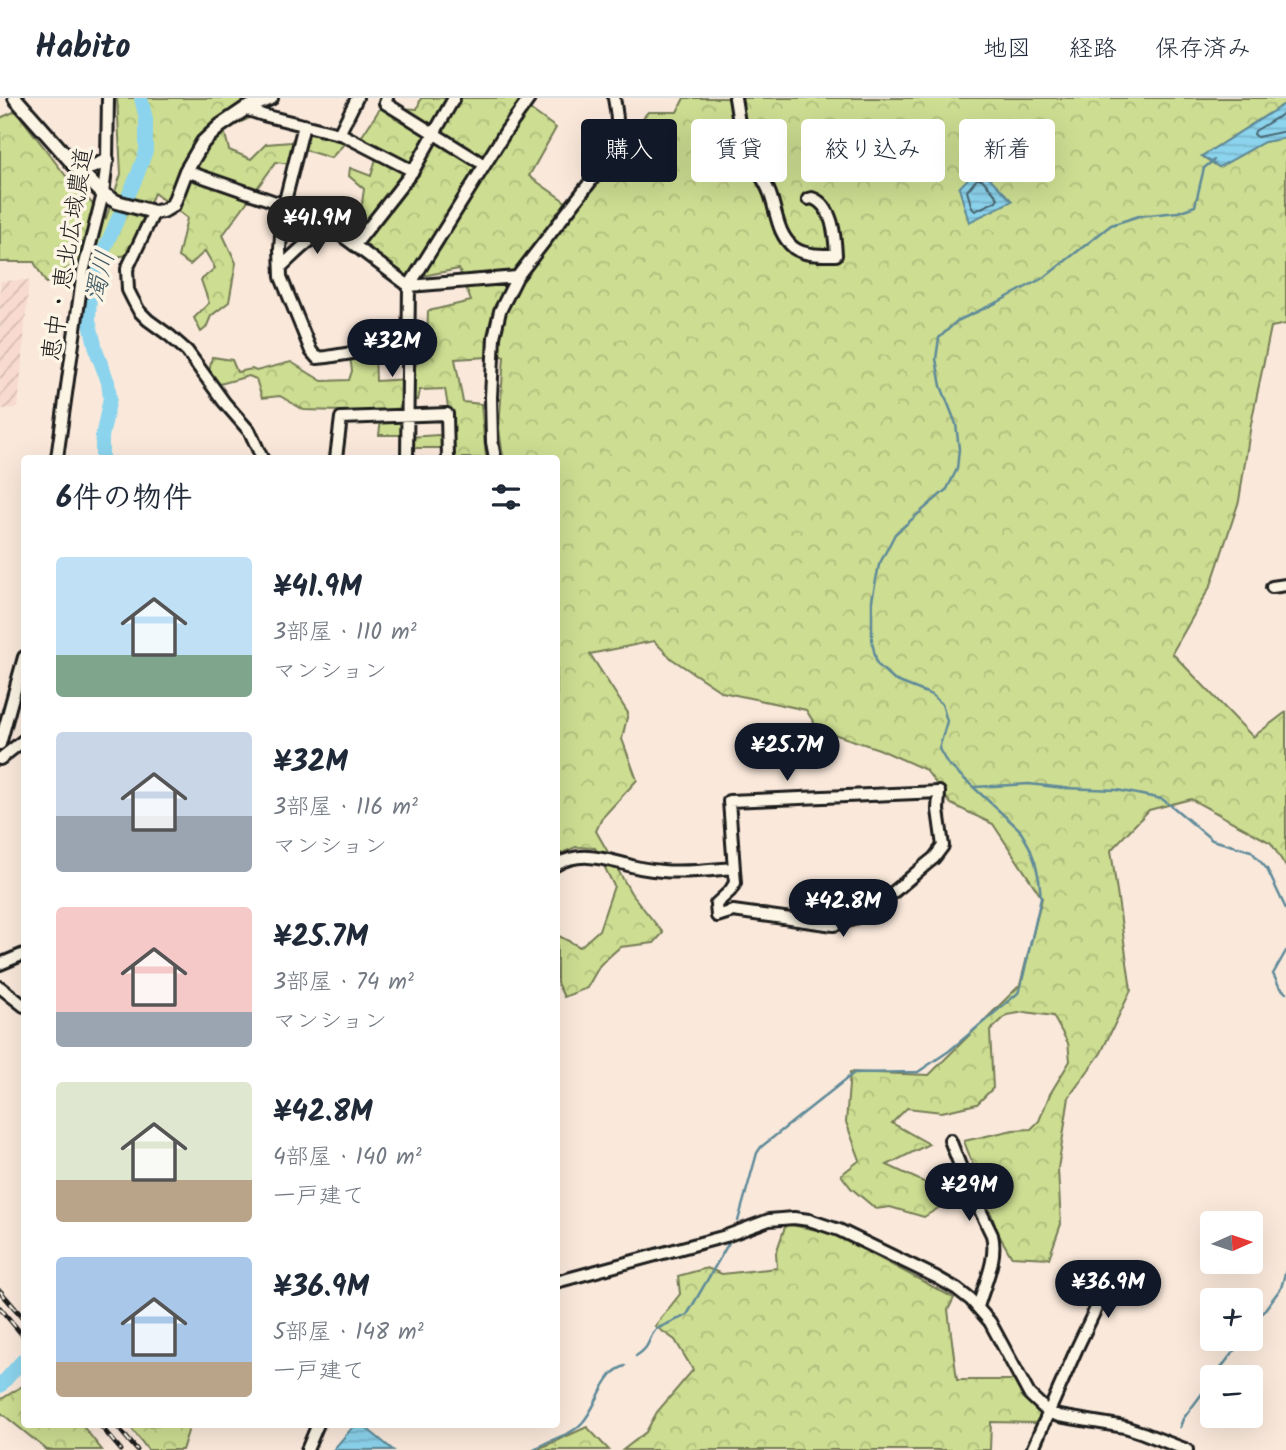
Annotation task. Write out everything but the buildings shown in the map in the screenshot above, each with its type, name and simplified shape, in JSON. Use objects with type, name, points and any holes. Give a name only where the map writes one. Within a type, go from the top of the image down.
[{"type":"main road","points":[[15,98],[103,194],[117,202],[148,211],[163,211],[173,205],[186,171],[203,142],[220,125],[245,108],[271,98]]},
{"type":"main road","points":[[76,167],[91,167],[107,160]]},
{"type":"street","name":"恵中・恵北広域農道","points":[[57,455],[83,272],[103,194],[107,160],[108,98]]},
{"type":"street","points":[[339,134],[357,98]]},
{"type":"street","points":[[387,98],[385,103],[478,161]]},
{"type":"street","points":[[355,245],[413,171],[454,98]]},
{"type":"street","points":[[494,455],[491,397],[494,337],[500,311],[517,277],[608,159],[616,140],[618,125],[614,98]]},
{"type":"street","points":[[735,98],[744,143],[770,193],[779,229],[795,248],[818,256],[836,255],[833,223],[820,202],[812,198],[808,200]]},
{"type":"street","points":[[407,455],[409,286],[529,99]]},
{"type":"street","points":[[245,108],[339,134],[413,171]]},
{"type":"street","points":[[304,125],[284,205],[280,249],[281,277],[311,351],[317,358],[408,344]]},
{"type":"street","points":[[186,171],[284,205]]},
{"type":"street","points":[[148,211],[127,269],[128,290],[132,300],[148,320],[187,351],[250,432],[261,455]]},
{"type":"street","points":[[281,267],[313,238],[333,229],[409,286],[517,277]]},
{"type":"street","points":[[336,455],[341,418],[409,414],[447,414],[448,455]]},
{"type":"street","points":[[1272,587],[1286,584]]},
{"type":"street","points":[[0,744],[21,668]]},
{"type":"street","points":[[0,759],[21,742]]},
{"type":"street","points":[[939,792],[938,810],[943,846],[934,858],[880,902],[862,916],[847,923],[834,925],[733,911],[717,916],[716,904],[735,883],[733,868],[729,802],[939,792]]},
{"type":"street","points":[[560,862],[575,857],[592,856],[663,871],[696,872],[733,868]]},
{"type":"street","points":[[0,964],[21,955]]},
{"type":"street","points":[[0,988],[21,1004]]},
{"type":"street","points":[[950,1140],[994,1242],[994,1252],[978,1307]]},
{"type":"street","points":[[560,1281],[726,1237],[769,1220],[809,1220],[839,1230],[957,1289],[978,1307],[997,1332],[1029,1394],[1048,1412],[1125,1427],[1187,1450]]},
{"type":"street","points":[[1032,1450],[1110,1279]]},
{"type":"street","points":[[307,1450],[316,1428]]},
{"type":"shaded area","points":[[29,280],[18,408],[0,409],[0,281]]},
{"type":"green space","points":[[117,98],[259,98],[252,117],[224,130],[229,150],[251,159],[266,144],[291,142],[300,128],[362,136],[381,107],[417,109],[421,98],[531,98],[527,107],[556,128],[529,176],[576,209],[595,182],[677,182],[677,119],[643,119],[648,112],[677,112],[684,98],[1286,98],[1286,103],[1202,156],[1219,167],[1264,142],[1286,138],[1286,324],[1271,327],[1251,424],[1239,501],[1211,585],[1172,653],[1253,737],[1286,712],[1286,867],[1271,843],[1191,799],[1149,810],[1111,850],[1131,990],[1101,1053],[1069,1097],[1058,1169],[1061,1224],[1049,1258],[1011,1256],[999,1235],[964,1141],[1013,1130],[1031,1129],[1039,1121],[1050,1094],[1070,1061],[1068,1043],[1053,1016],[1025,1012],[1007,1015],[990,1031],[993,1088],[977,1104],[942,1112],[907,1108],[892,1123],[929,1144],[887,1165],[926,1183],[940,1207],[924,1217],[890,1207],[876,1209],[851,1188],[841,1175],[860,1160],[846,1122],[850,1072],[929,1075],[1020,985],[1042,898],[993,824],[951,804],[926,770],[879,749],[818,729],[806,710],[722,692],[672,659],[654,641],[590,654],[628,713],[622,739],[637,780],[602,818],[596,831],[631,893],[663,933],[654,943],[620,947],[600,965],[587,988],[564,997],[560,989],[560,937],[580,947],[599,930],[614,886],[595,848],[576,847],[560,854],[560,455],[503,455],[499,428],[504,356],[455,359],[463,402],[481,404],[486,455],[445,455],[444,448],[409,448],[410,437],[438,435],[448,438],[445,389],[420,390],[418,400],[411,400],[403,435],[379,435],[382,412],[304,410],[280,396],[262,398],[256,379],[249,376],[216,385],[209,371],[212,357],[232,360],[237,372],[252,369],[256,371],[291,362],[322,381],[349,380],[352,371],[350,356],[375,352],[376,381],[409,379],[427,340],[428,311],[471,301],[459,269],[417,277],[407,276],[362,244],[369,225],[361,210],[364,189],[349,176],[350,168],[371,176],[377,155],[345,143],[331,158],[295,147],[290,164],[276,162],[223,235],[236,263],[229,302],[211,316],[206,328],[201,332],[194,318],[209,303],[201,280],[215,268],[205,251],[190,265],[178,257],[187,218],[154,193],[128,255],[78,262],[46,283],[34,262],[0,262],[0,118],[16,111],[66,176],[106,218],[121,174]]},
{"type":"green space","points":[[786,1224],[832,1233],[954,1298],[948,1310],[957,1380],[1013,1380],[1022,1388],[1041,1416],[1035,1423],[991,1422],[990,1450],[623,1450],[646,1432],[657,1412],[693,1370],[675,1340],[655,1326],[680,1294],[678,1276],[707,1268],[722,1274],[777,1268],[776,1253]]},
{"type":"green space","points":[[21,1387],[21,1428],[84,1428],[102,1450],[47,1450],[0,1412],[0,1400]]},
{"type":"green space","points":[[587,1427],[609,1450],[538,1450],[542,1447]]},
{"type":"green space","points":[[131,1428],[189,1428],[182,1450],[148,1450]]},
{"type":"water","points":[[1286,103],[1286,138],[1264,142],[1219,167],[1202,156]]},
{"type":"water","points":[[965,182],[994,182],[1012,201],[969,222],[959,188]]},
{"type":"water","points":[[366,1428],[393,1450],[333,1450],[351,1429]]},
{"type":"waterway","name":"濁川","points":[[102,455],[102,437],[110,398],[108,382],[89,320],[90,294],[95,270],[146,151],[146,119],[141,98]]},
{"type":"waterway","points":[[738,1221],[761,1147],[854,1073],[918,1072],[949,1051],[1018,993],[1021,986],[1041,898],[1039,879],[1029,846],[1019,829],[947,763],[939,749],[947,721],[942,704],[932,695],[894,680],[877,664],[872,642],[872,600],[879,565],[895,534],[947,489],[957,469],[959,449],[956,424],[941,386],[936,359],[939,338],[957,321],[1045,277],[1111,225],[1139,216],[1178,212],[1195,206],[1204,168],[1214,160]]},
{"type":"waterway","points":[[974,787],[1029,784],[1117,790],[1162,799],[1212,840],[1251,851],[1267,869],[1286,909]]},
{"type":"waterway","points":[[1286,951],[1273,974],[1286,993]]},
{"type":"waterway","points":[[636,1356],[647,1346],[656,1329],[687,1315],[731,1239]]},
{"type":"waterway","points":[[1263,1312],[1281,1288],[1286,1270]]},
{"type":"waterway","points":[[1223,1365],[1234,1351]]},
{"type":"waterway","name":"濁川","points":[[0,1386],[21,1362]]},
{"type":"waterway","points":[[534,1450],[577,1428],[590,1412],[611,1375],[625,1366]]},
{"type":"waterway","points":[[1180,1427],[1200,1396]]},
{"type":"railway","points":[[0,1291],[21,1316]]},
{"type":"railway","points":[[0,1308],[21,1333]]},
{"type":"railway","points":[[102,1428],[121,1450]]},
{"type":"railway","points":[[118,1428],[137,1450]]}]
